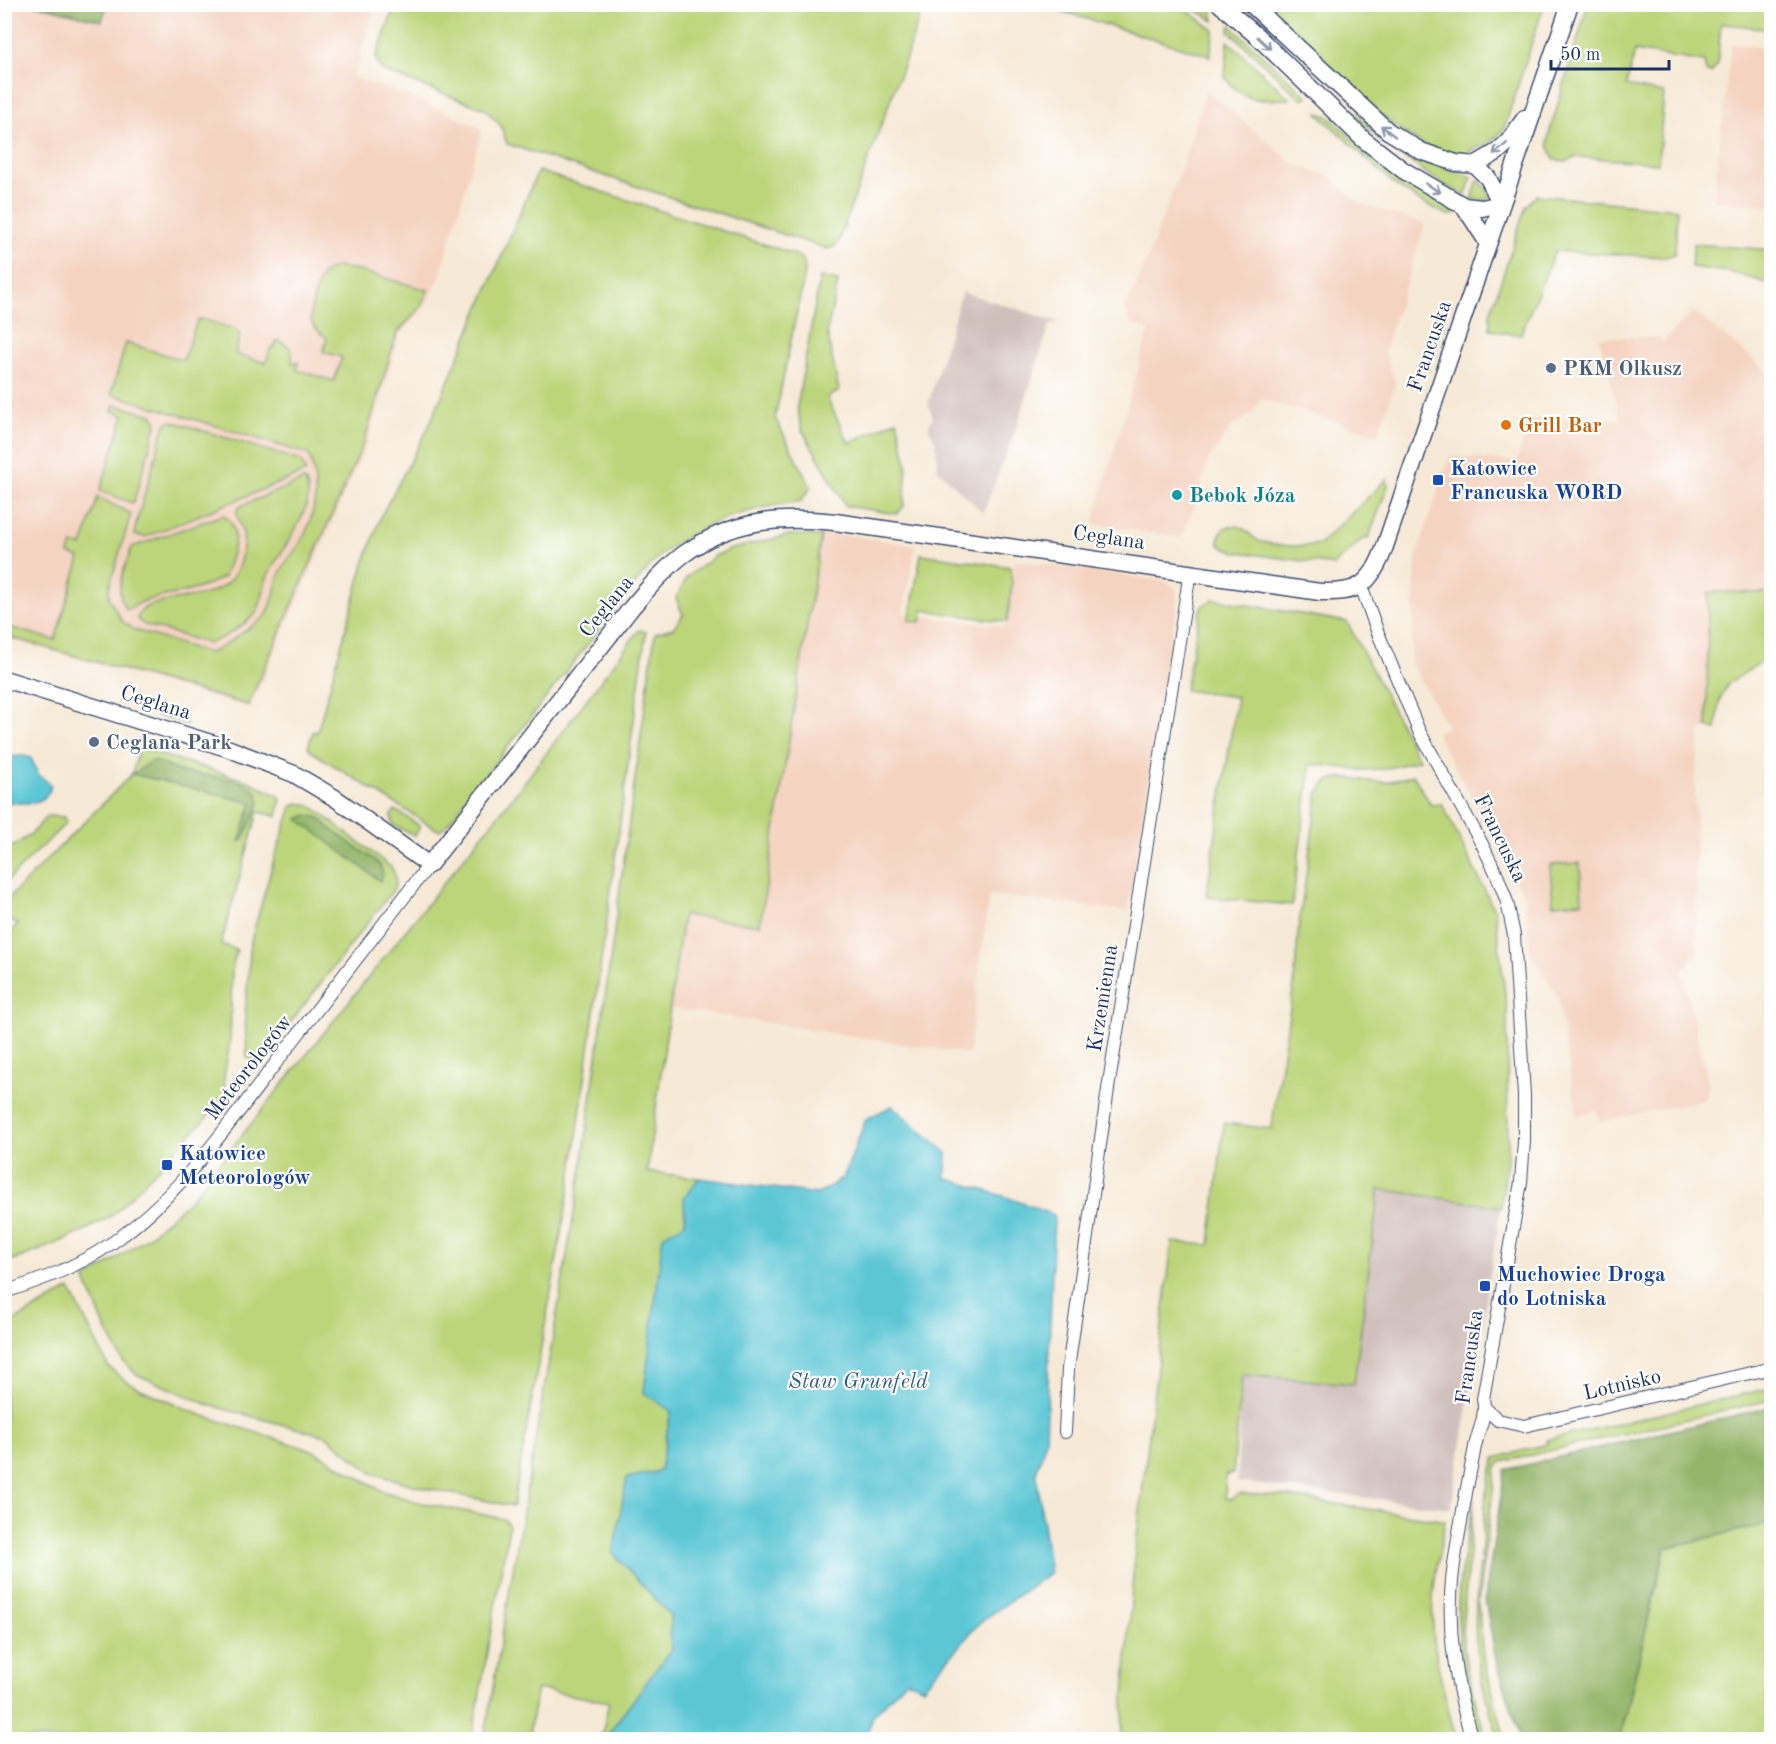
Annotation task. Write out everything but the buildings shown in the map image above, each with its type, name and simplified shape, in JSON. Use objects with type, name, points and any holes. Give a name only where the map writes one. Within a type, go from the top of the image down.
[{"type":"street","points":[[1220,4],[1258,37],[1363,139],[1403,170],[1464,206],[1488,243]]},
{"type":"street","points":[[1251,4],[1388,131],[1405,143],[1456,163],[1512,173]]},
{"type":"street","name":"Francuska","points":[[1472,1740],[1454,1664],[1450,1605],[1454,1567],[1472,1464],[1486,1409],[1483,1399],[1521,1182],[1524,1095],[1514,935],[1507,902],[1497,875],[1419,731],[1361,586],[1377,566],[1383,552],[1570,4]]},
{"type":"street","points":[[1476,165],[1508,142],[1536,103]]},
{"type":"street","points":[[1464,206],[1482,207],[1501,204],[1488,178],[1476,165]]},
{"type":"street","name":"Ceglana","points":[[4,679],[227,748],[294,774],[335,798],[429,865],[645,593],[684,554],[711,538],[730,531],[775,519],[806,519],[1320,592],[1341,592],[1361,586]]},
{"type":"street","name":"Krzemienna","points":[[1065,1432],[1068,1369],[1108,1089],[1190,572]]},
{"type":"street","name":"Meteorologów","points":[[4,1292],[69,1268],[99,1251],[141,1221],[171,1193],[250,1096],[429,865]]},
{"type":"street","name":"Lotnisko","points":[[1486,1409],[1498,1420],[1524,1426],[1772,1368]]},
{"type":"shaded area","points":[[4,5],[35,5],[102,21],[107,5],[375,5],[353,78],[414,98],[482,129],[440,276],[424,309],[400,334],[367,444],[250,708],[5,638]]},
{"type":"shaded area","points":[[1731,44],[1771,47],[1771,206],[1713,201]]},
{"type":"shaded area","points":[[1206,90],[1295,165],[1331,177],[1358,203],[1425,224],[1384,352],[1396,382],[1378,434],[1260,399],[1252,414],[1233,425],[1209,459],[1192,513],[1181,538],[1093,523],[1149,330],[1131,324],[1124,306],[1136,288],[1179,175]]},
{"type":"shaded area","points":[[962,292],[1059,322],[1049,326],[1018,423],[983,513],[938,470],[936,442],[928,427],[933,417],[928,404]]},
{"type":"shaded area","points":[[1693,311],[1771,374],[1771,593],[1708,593],[1707,727],[1700,732],[1695,782],[1697,953],[1690,960],[1689,965],[1681,968],[1709,1085],[1704,1100],[1599,1122],[1597,1110],[1577,1116],[1558,997],[1531,954],[1524,897],[1498,843],[1436,733],[1448,727],[1411,664],[1416,557],[1450,456],[1517,462],[1529,419],[1620,419],[1599,337],[1661,337],[1662,342]]},
{"type":"shaded area","points":[[822,531],[915,546],[903,614],[1005,626],[1015,560],[1169,582],[1177,591],[1176,613],[1128,911],[989,895],[969,1054],[670,1008],[683,915],[760,924]]},
{"type":"shaded area","points":[[1379,1189],[1501,1207],[1451,1508],[1237,1482],[1242,1375],[1354,1384]]},
{"type":"green space","points":[[107,4],[102,21],[35,5]]},
{"type":"green space","points":[[395,4],[923,5],[907,55],[837,245],[828,249],[507,144],[501,126],[485,109],[385,72],[378,65],[376,57]]},
{"type":"green space","points":[[1041,5],[1180,5],[1214,30],[1210,56]]},
{"type":"green space","points":[[1188,5],[1207,5],[1212,9],[1214,21]]},
{"type":"green space","points":[[1234,5],[1240,5],[1341,101],[1385,139],[1404,151],[1472,177],[1465,196],[1401,156],[1344,108]]},
{"type":"green space","points":[[1262,5],[1544,5],[1504,129],[1489,142],[1470,150],[1471,155],[1452,154],[1433,149],[1398,128]]},
{"type":"green space","points":[[1588,5],[1771,5],[1771,30],[1721,23],[1717,66],[1711,73],[1706,72],[1704,62],[1635,51],[1626,86],[1664,93],[1658,163],[1577,157],[1567,161],[1554,160],[1548,145],[1549,134]]},
{"type":"green space","points":[[1230,25],[1307,96],[1300,98],[1229,31]]},
{"type":"green space","points":[[1228,41],[1290,99],[1261,100],[1246,96],[1232,86],[1225,77]]},
{"type":"green space","points":[[1317,113],[1328,116],[1369,154],[1402,179],[1456,213],[1448,215],[1421,202],[1395,185]]},
{"type":"green space","points":[[538,171],[794,254],[804,261],[805,272],[775,418],[811,487],[801,501],[744,512],[727,518],[693,533],[661,555],[633,586],[446,826],[440,830],[312,752],[308,747],[313,731],[317,733],[363,567],[381,516],[428,428]]},
{"type":"green space","points":[[1478,180],[1484,185],[1490,198],[1472,199]]},
{"type":"green space","points":[[1537,195],[1677,209],[1675,254],[1665,257],[1555,251],[1521,334],[1490,329],[1490,314],[1526,206]]},
{"type":"green space","points":[[1694,244],[1771,250],[1771,284],[1729,272],[1691,267]]},
{"type":"green space","points":[[337,267],[428,290],[420,308],[397,333],[364,442],[248,705],[5,636],[5,626],[55,640],[80,558],[69,554],[72,544],[82,546],[98,497],[131,514],[109,588],[109,598],[122,621],[135,630],[208,653],[217,650],[265,617],[271,606],[282,569],[305,533],[313,511],[314,476],[308,454],[111,394],[126,343],[183,360],[196,324],[202,319],[236,330],[240,334],[235,354],[266,363],[271,347],[274,348],[277,340],[290,348],[292,363],[298,362],[297,370],[334,381],[342,357],[323,352],[327,338],[315,328],[311,316],[321,277]]},
{"type":"green space","points":[[820,277],[838,281],[827,332],[839,391],[827,398],[849,443],[897,420],[907,464],[904,506],[897,514],[846,506],[802,430],[797,407]]},
{"type":"green space","points":[[114,405],[152,415],[157,422],[132,503],[100,491],[124,415],[112,411]]},
{"type":"green space","points":[[171,421],[301,461],[306,472],[145,537],[135,535],[135,528],[165,424]]},
{"type":"green space","points":[[1387,479],[1388,486],[1368,539],[1364,538],[1334,565],[1237,552],[1219,544],[1219,536],[1224,528],[1238,526],[1262,542],[1291,546],[1320,544]]},
{"type":"green space","points":[[304,480],[308,489],[303,514],[268,575],[257,611],[242,625],[227,635],[207,643],[143,624],[137,619],[142,610],[153,604],[201,595],[217,590],[230,580],[239,565],[243,545],[243,533],[237,510],[241,506]]},
{"type":"green space","points":[[223,515],[230,521],[235,536],[224,577],[196,589],[143,602],[127,610],[120,595],[120,587],[132,547]]},
{"type":"green space","points":[[789,535],[821,536],[760,925],[683,915],[647,1172],[699,1178],[684,1198],[685,1223],[663,1237],[644,1392],[671,1411],[660,1471],[627,1478],[613,1553],[670,1615],[671,1650],[604,1739],[601,1739],[609,1702],[537,1689],[528,1739],[484,1740],[581,1173],[655,633],[673,628],[683,615],[676,598],[687,577],[715,556],[731,549]]},
{"type":"green space","points":[[921,554],[1010,567],[1012,584],[1007,622],[923,610],[921,622],[909,621]]},
{"type":"green space","points":[[1708,592],[1771,593],[1771,655],[1728,684],[1720,699],[1716,730],[1707,727]]},
{"type":"green space","points":[[1213,599],[1347,622],[1419,760],[1386,769],[1361,770],[1311,764],[1292,905],[1206,897],[1237,697],[1185,690],[1201,607]]},
{"type":"green space","points":[[639,630],[646,632],[572,1173],[513,1506],[424,1488],[372,1473],[326,1436],[209,1405],[136,1374],[122,1360],[85,1280],[148,1237],[190,1200],[520,788]]},
{"type":"green space","points":[[152,707],[183,716],[187,725],[157,716]]},
{"type":"green space","points":[[139,748],[248,781],[281,799],[277,816],[258,812],[221,944],[237,950],[232,968],[230,1041],[224,1077],[226,1105],[211,1113],[114,1214],[61,1242],[5,1263],[4,938],[18,924],[5,918],[5,902],[132,774]]},
{"type":"green space","points":[[153,761],[179,771],[227,778],[251,787],[257,794],[259,804],[243,840],[239,842],[252,803],[132,774]]},
{"type":"green space","points":[[1413,775],[1431,805],[1442,804],[1495,911],[1507,1010],[1508,1153],[1501,1207],[1379,1189],[1354,1384],[1242,1375],[1233,1474],[1226,1475],[1225,1498],[1231,1499],[1239,1494],[1284,1496],[1445,1521],[1435,1579],[1432,1616],[1439,1669],[1456,1739],[1121,1739],[1134,1561],[1172,1242],[1210,1245],[1224,1123],[1271,1129],[1294,984],[1299,924],[1318,794],[1324,785],[1338,778],[1385,782]]},
{"type":"green space","points":[[297,803],[310,805],[391,867],[396,883],[394,889],[259,1063],[247,1057],[245,1015],[251,941],[275,856],[292,807]]},
{"type":"green space","points":[[395,810],[419,825],[415,836],[393,825],[391,816]]},
{"type":"green space","points":[[308,815],[319,818],[376,861],[383,875],[380,881],[298,819]]},
{"type":"green space","points":[[47,816],[64,817],[66,823],[5,883],[5,852],[32,833]]},
{"type":"green space","points":[[1580,863],[1582,902],[1553,904],[1550,865]]},
{"type":"green space","points":[[70,1289],[108,1366],[138,1388],[201,1415],[314,1451],[382,1491],[418,1502],[504,1519],[509,1526],[472,1739],[5,1739],[5,1326]]},
{"type":"green space","points":[[1771,1388],[1771,1400],[1502,1462],[1496,1467],[1478,1603],[1483,1656],[1505,1739],[1499,1739],[1482,1683],[1475,1617],[1480,1565],[1483,1560],[1481,1559],[1486,1493],[1495,1458],[1547,1444],[1546,1440]]},
{"type":"green space","points":[[1771,1407],[1771,1523],[1665,1548],[1620,1739],[1521,1739],[1495,1656],[1485,1598],[1505,1470]]},
{"type":"green space","points":[[1474,1498],[1462,1630],[1467,1671],[1486,1740],[1480,1739],[1471,1707],[1461,1658],[1458,1625],[1460,1580]]},
{"type":"green space","points":[[1771,1523],[1771,1739],[1620,1740],[1665,1548]]},
{"type":"water","points":[[5,757],[31,758],[38,774],[51,785],[49,792],[39,801],[5,802]]},
{"type":"water","name":"Staw Grunfeld","points":[[892,1106],[947,1153],[946,1178],[1054,1215],[1046,1440],[1036,1473],[1050,1573],[979,1623],[923,1688],[907,1680],[872,1717],[866,1739],[604,1739],[671,1650],[670,1615],[613,1553],[627,1478],[660,1471],[671,1411],[644,1393],[663,1236],[685,1223],[684,1198],[699,1178],[818,1194],[843,1178],[866,1119]]},
{"type":"place","name":"PKM Olkusz","points":[[1551,368]]},
{"type":"place","name":"Grill Bar","points":[[1506,425]]},
{"type":"place","name":"Katowice Francuska WORD","points":[[1438,480]]},
{"type":"place","name":"Bebok Józa","points":[[1177,495]]},
{"type":"place","name":"Ceglana Park","points":[[94,742]]},
{"type":"place","name":"Katowice Meteorologów","points":[[167,1165]]},
{"type":"place","name":"Muchowiec Droga do Lotniska","points":[[1485,1286]]}]
